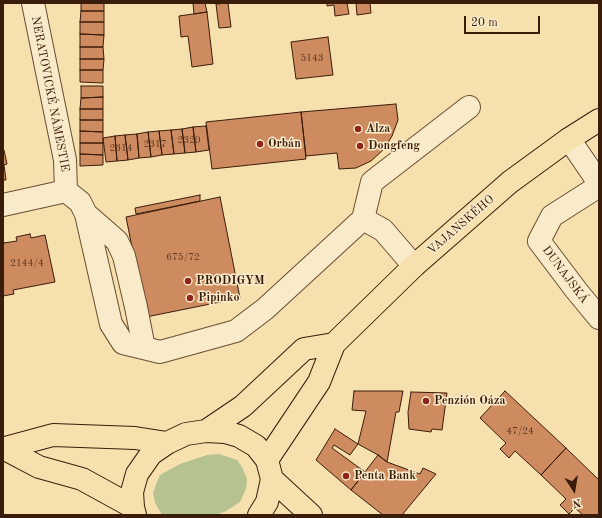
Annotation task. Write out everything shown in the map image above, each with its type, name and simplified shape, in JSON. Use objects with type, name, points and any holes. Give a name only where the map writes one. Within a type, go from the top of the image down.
[{"type":"main road","name":"VAJANSKÉHO","points":[[334,344],[414,266],[510,182],[569,138],[599,120]]},
{"type":"main road","points":[[206,430],[243,406],[304,349],[334,344]]},
{"type":"main road","points":[[259,515],[267,502],[269,470],[319,382],[334,344]]},
{"type":"main road","points":[[134,511],[132,492],[137,474],[151,454],[167,443],[186,434],[206,430],[225,432],[239,436],[256,446],[269,470],[311,515]]},
{"type":"main road","points":[[4,448],[53,435],[135,438],[167,443]]},
{"type":"main road","points":[[4,448],[39,467],[82,479],[134,511]]},
{"type":"street","name":"NERATOVICKÉ NÁMESTIE","points":[[33,3],[65,160],[66,191]]},
{"type":"street","points":[[3,205],[66,191],[80,202],[86,214],[111,324],[123,342],[160,352],[236,331],[265,309],[363,219],[372,182],[469,107]]},
{"type":"street","points":[[569,138],[599,183]]},
{"type":"street","name":"DUNAJSKÁ","points":[[599,186],[552,216],[539,241],[599,318]]},
{"type":"street","points":[[363,219],[382,230],[414,266]]},
{"type":"green space","points":[[219,454],[237,460],[242,467],[247,479],[246,489],[240,502],[226,511],[216,515],[162,515],[155,503],[153,493],[160,475],[180,464],[207,455]]},
{"type":"building","points":[[81,3],[104,3],[104,11],[81,11]]},
{"type":"building","points":[[193,3],[205,3],[207,12],[194,14]]},
{"type":"building","points":[[228,3],[231,27],[219,28],[216,4]]},
{"type":"building","points":[[327,3],[347,3],[349,14],[335,16],[334,5],[327,6]]},
{"type":"building","points":[[356,3],[370,3],[371,13],[357,15]]},
{"type":"building","points":[[81,11],[104,11],[104,22],[80,22]]},
{"type":"building","points":[[207,12],[213,64],[192,67],[188,36],[181,37],[179,16]]},
{"type":"building","points":[[80,22],[104,22],[104,35],[80,34]]},
{"type":"building","points":[[80,34],[104,35],[103,47],[80,47]]},
{"type":"building","points":[[328,37],[333,75],[296,79],[291,42]]},
{"type":"building","points":[[80,47],[103,47],[104,59],[80,59]]},
{"type":"building","points":[[80,59],[104,59],[103,70],[80,70]]},
{"type":"building","points":[[80,70],[103,70],[103,83],[80,82]]},
{"type":"building","points":[[81,86],[103,86],[103,97],[81,98]]},
{"type":"building","points":[[103,97],[103,109],[80,109],[81,98]]},
{"type":"building","points":[[396,104],[398,120],[392,136],[384,149],[371,161],[356,168],[339,169],[337,153],[306,156],[301,112]]},
{"type":"building","points":[[80,109],[103,109],[103,120],[80,120]]},
{"type":"building","points":[[301,112],[306,159],[212,169],[206,122]]},
{"type":"building","points":[[80,120],[103,120],[103,132],[80,131]]},
{"type":"building","points":[[206,126],[209,150],[196,152],[193,127]]},
{"type":"building","points":[[193,127],[196,152],[185,153],[182,129]]},
{"type":"building","points":[[182,129],[185,153],[174,154],[171,130]]},
{"type":"building","points":[[171,130],[174,154],[162,155],[159,131]]},
{"type":"building","points":[[80,131],[103,132],[103,143],[80,143]]},
{"type":"building","points":[[159,131],[162,155],[151,157],[148,132]]},
{"type":"building","points":[[148,132],[151,157],[139,158],[137,134]]},
{"type":"building","points":[[137,134],[139,158],[128,160],[125,135]]},
{"type":"building","points":[[125,135],[128,160],[117,161],[115,136]]},
{"type":"building","points":[[115,136],[117,161],[106,162],[103,138]]},
{"type":"building","points":[[80,143],[103,143],[103,155],[80,154]]},
{"type":"building","points":[[3,150],[7,164],[4,165],[6,180],[3,180]]},
{"type":"building","points":[[80,154],[103,155],[103,165],[80,166]]},
{"type":"building","points":[[200,195],[200,201],[136,214],[135,208]]},
{"type":"building","points":[[220,197],[240,298],[146,317],[126,217]]},
{"type":"building","points":[[30,234],[31,238],[45,235],[55,282],[13,290],[14,294],[3,296],[3,240],[4,243],[17,241],[16,237]]},
{"type":"building","points":[[354,391],[403,391],[399,412],[396,412],[387,462],[378,455],[358,444],[366,411],[352,410]]},
{"type":"building","points":[[505,391],[566,448],[541,475],[515,451],[509,458],[500,449],[506,443],[480,418]]},
{"type":"building","points":[[411,392],[447,393],[442,430],[432,429],[431,432],[409,429],[408,412]]},
{"type":"building","points":[[335,429],[358,444],[350,455],[334,445],[332,448],[365,472],[351,490],[316,460]]},
{"type":"building","points":[[566,448],[599,480],[599,515],[583,515],[575,508],[569,514],[560,505],[566,499],[541,475]]},
{"type":"building","points":[[378,455],[387,462],[420,474],[423,468],[436,474],[402,515],[383,515],[351,490]]},
{"type":"place","name":"Alza","points":[[358,129]]},
{"type":"place","name":"Orbán","points":[[260,144]]},
{"type":"place","name":"Dongfeng","points":[[360,146]]},
{"type":"place","name":"PRODIGYM","points":[[188,281]]},
{"type":"place","name":"Pipinko","points":[[190,298]]},
{"type":"place","name":"Penzión Oáza","points":[[426,401]]},
{"type":"place","name":"Penta Bank","points":[[346,476]]}]
